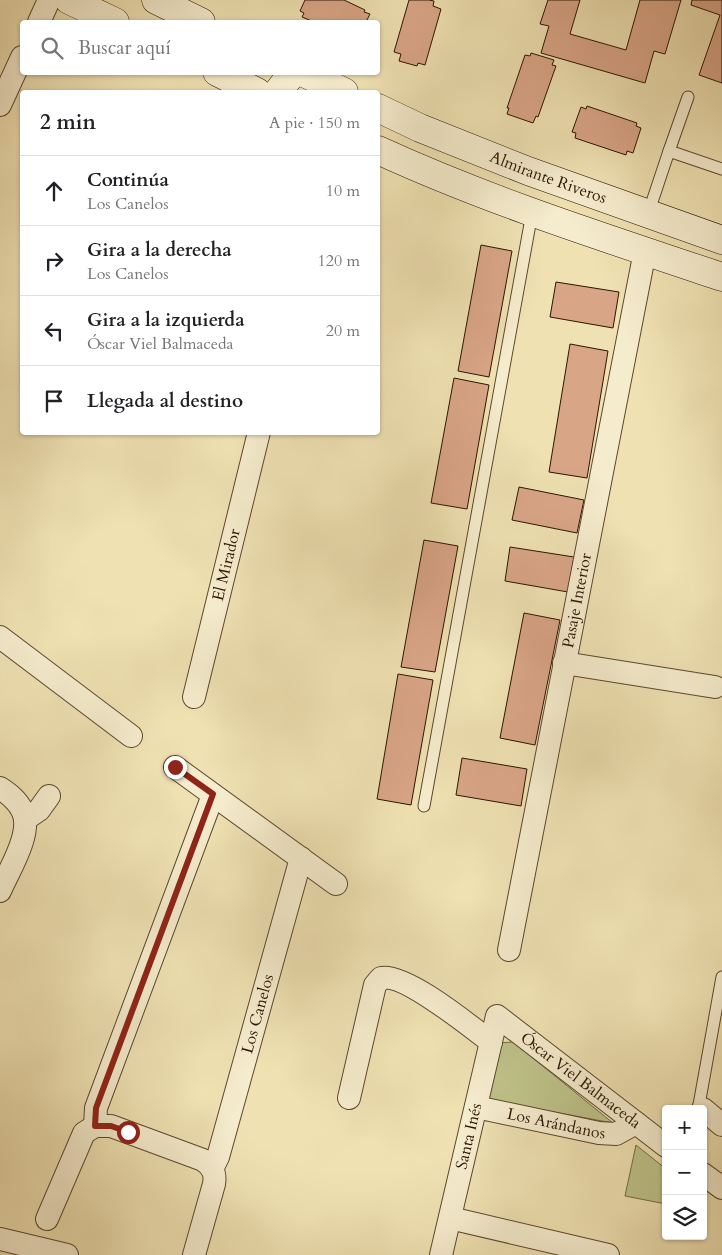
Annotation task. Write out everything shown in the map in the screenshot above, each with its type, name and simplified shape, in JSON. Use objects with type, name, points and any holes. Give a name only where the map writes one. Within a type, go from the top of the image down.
[{"type":"main road","points":[[69,0],[111,20]]},
{"type":"main road","points":[[156,0],[197,20]]},
{"type":"main road","points":[[223,75],[253,90]]},
{"type":"main road","points":[[280,90],[291,75]]},
{"type":"main road","points":[[308,75],[340,90]]},
{"type":"main road","name":"Almirante Riveros","points":[[380,109],[458,143],[591,194],[718,239]]},
{"type":"main road","points":[[380,151],[436,176],[532,212],[722,278]]},
{"type":"main road","points":[[580,229],[591,194]]},
{"type":"main road","points":[[689,266],[701,243],[718,239]]},
{"type":"street","points":[[40,20],[49,0]]},
{"type":"street","points":[[0,105],[20,61]]},
{"type":"street","name":"Pasaje Interior","points":[[509,950],[645,251]]},
{"type":"street","name":"El Mirador","points":[[194,697],[259,435]]},
{"type":"street","points":[[0,636],[131,736]]},
{"type":"street","points":[[564,663],[716,687]]},
{"type":"street","points":[[175,767],[336,884]]},
{"type":"street","points":[[0,788],[18,803],[26,819],[24,836],[0,891]]},
{"type":"street","points":[[95,1126],[96,1108],[213,794]]},
{"type":"street","points":[[26,819],[39,810],[49,796]]},
{"type":"street","name":"Los Canelos","points":[[194,1255],[214,1184],[212,1168],[218,1157],[302,858]]},
{"type":"street","points":[[349,1098],[375,985],[381,978],[391,978],[432,998],[491,1042]]},
{"type":"street","name":"Santa Inés","points":[[441,1255],[497,1016]]},
{"type":"street","name":"Óscar Viel Balmaceda","points":[[497,1016],[662,1143]]},
{"type":"street","name":"Los Arándanos","points":[[476,1107],[599,1133],[616,1134],[636,1123]]},
{"type":"street","points":[[707,1112],[722,1125]]},
{"type":"street","points":[[47,1219],[84,1133],[95,1126],[111,1126],[203,1160],[212,1168]]},
{"type":"street","points":[[707,1177],[722,1188]]},
{"type":"street","points":[[450,1218],[608,1255]]},
{"type":"street","points":[[0,1239],[67,1255]]},
{"type":"lane","points":[[648,214],[688,97]]},
{"type":"lane","points":[[669,151],[722,169]]},
{"type":"lane","points":[[424,806],[532,212]]},
{"type":"lane","points":[[702,1105],[722,977]]},
{"type":"green space","points":[[513,1042],[613,1123],[484,1099],[496,1043]]},
{"type":"green space","points":[[636,1145],[662,1166],[662,1203],[625,1196]]},
{"type":"building","points":[[305,0],[344,0],[370,14],[367,20],[309,20],[302,17],[304,13],[300,11]]},
{"type":"building","points":[[409,0],[434,1],[433,6],[441,9],[425,65],[418,63],[417,66],[399,61],[401,54],[394,52]]},
{"type":"building","points":[[548,0],[580,0],[570,34],[626,50],[640,0],[681,0],[665,54],[654,51],[645,83],[541,53],[549,26],[540,24]]},
{"type":"building","points":[[692,0],[722,0],[722,83],[699,75],[720,15],[691,5]]},
{"type":"building","points":[[531,53],[554,60],[552,65],[556,66],[538,117],[536,116],[533,123],[507,114],[509,108],[507,108],[525,55],[530,56]]},
{"type":"building","points":[[587,106],[637,123],[636,126],[641,128],[633,153],[627,151],[626,155],[575,138],[576,133],[572,132],[581,107],[586,109]]},
{"type":"building","points":[[481,245],[512,251],[489,377],[458,371]]},
{"type":"building","points":[[556,282],[619,292],[613,328],[550,317]]},
{"type":"building","points":[[570,344],[608,351],[587,478],[549,472]]},
{"type":"building","points":[[454,378],[489,385],[467,509],[431,503]]},
{"type":"building","points":[[519,487],[584,500],[577,533],[512,520]]},
{"type":"building","points":[[424,540],[458,546],[435,672],[401,667]]},
{"type":"building","points":[[510,547],[574,557],[568,592],[505,581]]},
{"type":"building","points":[[524,613],[560,620],[535,745],[500,738]]},
{"type":"building","points":[[398,674],[433,680],[411,805],[377,799]]},
{"type":"building","points":[[462,758],[527,769],[521,806],[456,795]]},
{"type":"route","points":[[128,1132],[111,1126],[95,1126],[94,1114],[213,794],[175,767]]}]
